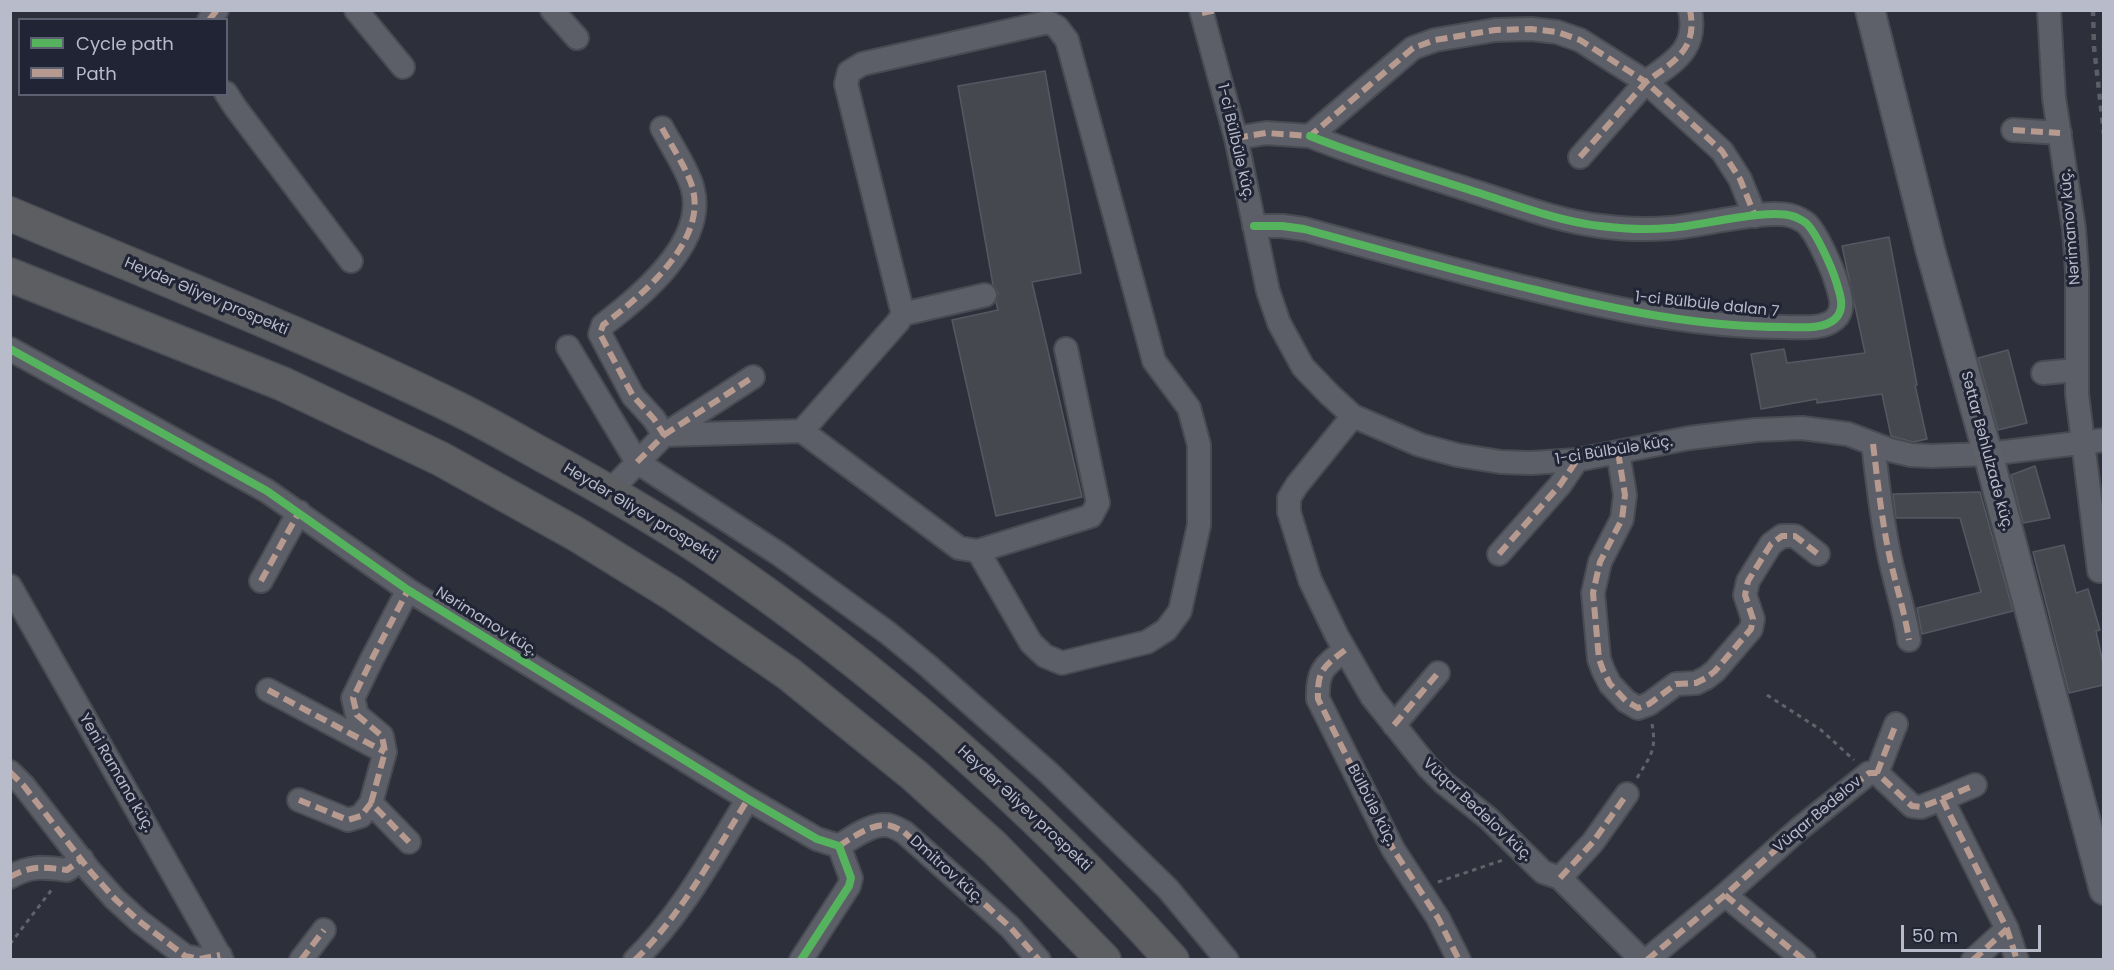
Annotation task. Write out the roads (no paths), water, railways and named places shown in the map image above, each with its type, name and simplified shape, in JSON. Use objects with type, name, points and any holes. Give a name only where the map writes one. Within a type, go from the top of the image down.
[{"type":"highway","name":"Heydər Əliyev prospekti","points":[[10,214],[307,339],[463,411],[609,492],[702,549],[816,629],[949,738],[1032,813],[1115,896],[1173,960]]},
{"type":"highway","points":[[10,275],[283,384],[441,459],[576,534],[654,582],[789,674],[914,775],[994,847],[1104,960]]},
{"type":"main road","name":"Səttar Bəhlulzadə küç.","points":[[1870,10],[1930,249],[1988,454],[2103,890]]},
{"type":"street","points":[[356,10],[403,67]]},
{"type":"street","points":[[552,10],[577,38]]},
{"type":"street","points":[[1580,157],[1646,82],[1685,50],[1693,25],[1690,10]]},
{"type":"street","name":"Nərimanov küç.","points":[[2049,10],[2051,67],[2070,189],[2078,272],[2077,394],[2093,442],[2099,571]]},
{"type":"street","name":"1-ci Bülbülə küç.","points":[[1207,11],[1268,291],[1279,323],[1304,367],[1353,416],[1420,445],[1457,455],[1501,462],[1577,460],[1701,437],[1756,430],[1802,428],[1848,434],[1911,455],[1988,454],[2093,442]]},
{"type":"street","points":[[903,314],[846,84],[849,72],[862,64],[1048,22],[1057,27],[1067,40],[1154,361],[1189,408],[1192,417],[1199,445],[1199,525],[1180,611],[1166,630],[1147,642],[1062,663],[1045,656],[1031,643],[978,550]]},
{"type":"street","points":[[1310,136],[1413,48],[1435,40],[1495,30],[1531,29],[1557,32],[1580,40],[1646,82],[1722,151],[1740,179],[1755,216]]},
{"type":"street","points":[[228,96],[351,261]]},
{"type":"street","points":[[662,128],[693,188],[695,203],[689,232],[664,273],[603,325],[600,334],[633,396],[654,419],[664,435]]},
{"type":"street","points":[[2013,130],[2060,133]]},
{"type":"street","name":"1-ci Bülbülə dalan 7","points":[[1236,138],[1266,133],[1310,136],[1352,153],[1557,218],[1600,226],[1670,228],[1755,216],[1791,215],[1807,223],[1833,271],[1842,301],[1841,311],[1837,318],[1827,325],[1803,327],[1759,327],[1683,319],[1593,304],[1489,279],[1304,229],[1254,226]]},
{"type":"street","points":[[802,431],[903,314],[985,295]]},
{"type":"street","points":[[568,347],[637,462],[779,554],[888,633],[927,665],[1050,774],[1168,889],[1227,960]]},
{"type":"street","name":"Nərimanov küç.","points":[[10,349],[267,491],[408,591],[748,799],[817,839],[839,846]]},
{"type":"street","points":[[664,435],[802,431],[959,548],[978,550],[1091,516],[1098,504],[1066,349]]},
{"type":"street","points":[[2043,373],[2076,370]]},
{"type":"street","points":[[609,492],[664,435],[753,377]]},
{"type":"street","name":"Vüqar Bədəlov küç.","points":[[1353,416],[1297,485],[1289,498],[1288,512],[1310,580],[1345,650],[1372,697],[1444,783],[1488,818],[1543,872],[1560,878],[1642,960]]},
{"type":"street","points":[[1873,444],[1889,552],[1905,613],[1909,640]]},
{"type":"street","points":[[1618,452],[1625,495],[1622,519],[1600,562],[1593,593],[1599,659],[1603,670],[1610,684],[1626,701],[1638,708],[1649,705],[1676,684],[1696,683],[1706,678],[1715,671],[1751,629],[1754,619],[1744,595],[1748,581],[1771,544],[1782,536],[1795,536],[1818,554]]},
{"type":"street","points":[[1499,554],[1560,485],[1577,460]]},
{"type":"street","points":[[261,581],[299,512]]},
{"type":"street","name":"Yeni Ramana küç.","points":[[10,586],[221,957]]},
{"type":"street","points":[[299,800],[348,820],[361,816],[372,803],[386,752],[382,736],[357,715],[353,698],[408,591]]},
{"type":"street","name":"Bülbülə küç.","points":[[1345,650],[1324,666],[1317,682],[1318,699],[1393,849],[1443,926],[1459,960]]},
{"type":"street","points":[[1394,725],[1438,673]]},
{"type":"street","points":[[268,690],[386,752]]},
{"type":"street","points":[[1873,773],[1896,724]]},
{"type":"street","points":[[10,772],[24,786],[74,864],[139,921],[185,956],[200,959],[221,957]]},
{"type":"street","name":"Vüqar Bədəlov","points":[[1647,960],[1799,829],[1873,773],[1912,806],[1921,807],[1942,799]]},
{"type":"street","points":[[1975,785],[1942,799],[2007,929],[2017,960]]},
{"type":"street","points":[[1560,878],[1593,842],[1627,794]]},
{"type":"street","points":[[635,960],[650,945],[689,894],[748,799]]},
{"type":"street","points":[[372,803],[409,842]]},
{"type":"street","name":"Dmitrov küç.","points":[[839,846],[860,832],[876,826],[889,825],[904,832],[1010,927],[1039,960]]},
{"type":"street","points":[[801,960],[849,886],[851,878],[839,846]]},
{"type":"street","points":[[10,878],[20,872],[41,866],[74,864]]},
{"type":"street","points":[[1725,895],[1804,960]]},
{"type":"street","points":[[1973,960],[2007,929]]},
{"type":"street","points":[[301,960],[324,930]]},
{"type":"railway","points":[[2093,10],[2094,47],[2104,134]]}]
